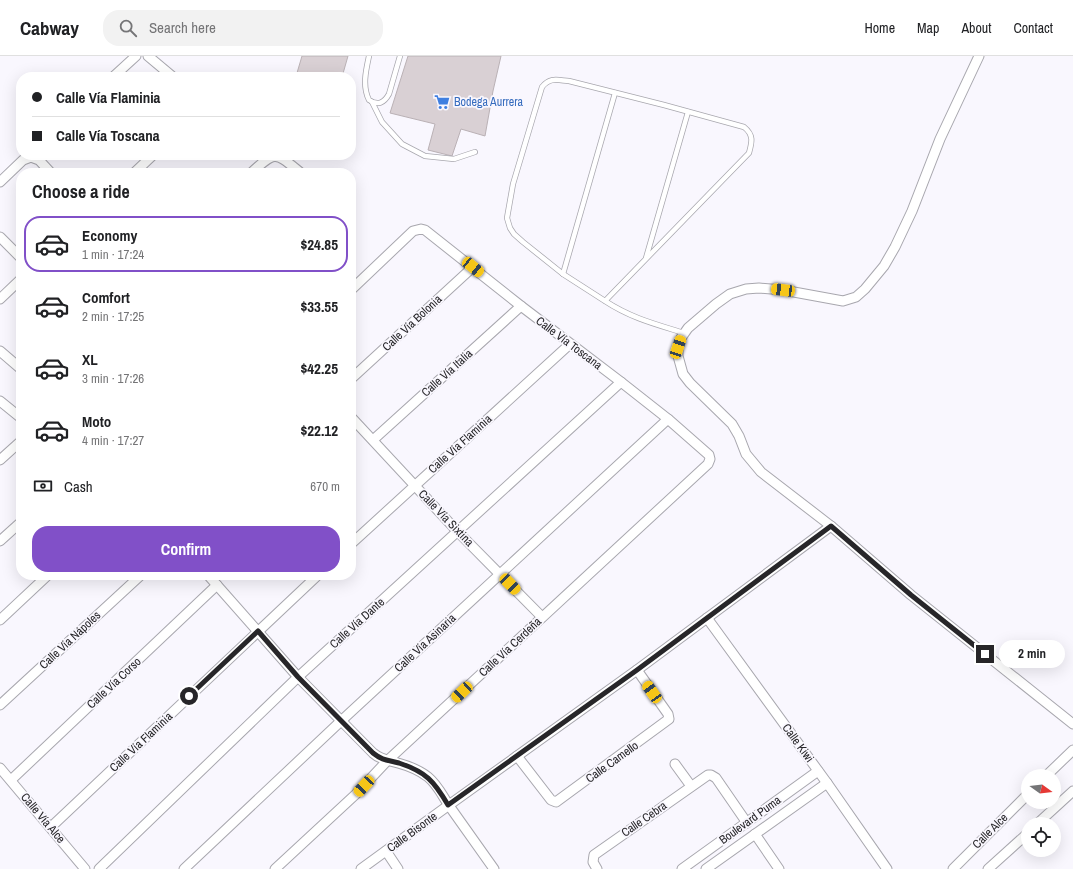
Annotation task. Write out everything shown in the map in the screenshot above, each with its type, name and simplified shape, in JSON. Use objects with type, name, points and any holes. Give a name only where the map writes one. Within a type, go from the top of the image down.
[{"type":"street","points":[[118,72],[136,56]]},
{"type":"street","points":[[148,56],[168,72]]},
{"type":"street","points":[[979,56],[940,139],[912,211],[895,247],[884,266],[865,289],[856,297],[843,301],[783,290],[759,288],[746,289],[730,294],[694,321],[684,333],[678,347],[678,356],[683,374],[690,383],[732,424],[739,436],[746,454],[761,472],[831,526],[911,595],[1073,724]]},
{"type":"street","points":[[0,182],[23,160]]},
{"type":"street","points":[[39,160],[46,168]]},
{"type":"street","points":[[138,168],[145,160]]},
{"type":"street","points":[[257,168],[266,160]]},
{"type":"street","points":[[285,160],[295,168]]},
{"type":"street","name":"Calle Vía Toscana","points":[[356,285],[413,231],[421,229],[425,230],[668,419],[709,455],[710,459]]},
{"type":"street","points":[[0,238],[16,253]]},
{"type":"street","name":"Calle Vía Bolonia","points":[[356,374],[473,267]]},
{"type":"street","points":[[0,299],[16,284]]},
{"type":"street","name":"Calle Vía Italia","points":[[373,440],[521,306]]},
{"type":"street","name":"Calle Vía Flaminia","points":[[356,539],[570,344]]},
{"type":"street","points":[[0,350],[16,364]]},
{"type":"street","name":"Calle Vía Dante","points":[[99,869],[298,677],[621,382]]},
{"type":"street","points":[[0,401],[16,414]]},
{"type":"street","name":"Calle Vía Asinaria","points":[[184,869],[341,721],[668,419]]},
{"type":"street","name":"Calle Vía Sixtina","points":[[356,422],[457,531],[542,617]]},
{"type":"street","points":[[0,460],[16,446]]},
{"type":"street","name":"Calle Vía Cerdeña","points":[[275,869],[356,794],[387,761],[708,464],[710,459]]},
{"type":"street","name":"Calle Bisonte","points":[[361,869],[637,670],[831,526]]},
{"type":"street","points":[[0,541],[16,527]]},
{"type":"street","points":[[0,620],[43,580]]},
{"type":"street","name":"Calle Vía Nápoles","points":[[0,705],[136,580]]},
{"type":"street","points":[[212,580],[298,677],[373,753],[387,761],[397,762],[409,766],[429,778],[438,787],[448,805],[494,869]]},
{"type":"street","name":"Calle Vía Flaminia","points":[[51,827],[313,580]]},
{"type":"street","name":"Calle Vía Corso","points":[[11,780],[217,585]]},
{"type":"street","name":"Calle Kiwi","points":[[707,618],[827,783],[887,869]]},
{"type":"street","name":"Calle Camello","points":[[517,756],[551,800],[556,802],[667,722],[669,719],[668,714],[637,670]]},
{"type":"street","points":[[1053,769],[1073,750]]},
{"type":"street","points":[[675,764],[691,786]]},
{"type":"street","name":"Calle Vía Alce","points":[[0,768],[85,869]]},
{"type":"street","name":"Boulevard Puma","points":[[682,869],[818,771]]},
{"type":"street","name":"Calle Cebra","points":[[597,869],[593,859],[597,853],[704,777],[711,775],[716,778],[747,823]]},
{"type":"street","name":"Boulevard Puma","points":[[706,869],[827,783]]},
{"type":"street","points":[[1045,817],[1073,791]]},
{"type":"street","name":"Calle Alce","points":[[953,869],[1021,801]]},
{"type":"street","points":[[755,834],[779,869]]},
{"type":"street","points":[[988,869],[1021,839]]},
{"type":"street","points":[[386,851],[398,869]]},
{"type":"lane","points":[[369,56],[365,84],[367,97],[372,102],[382,122],[402,144],[424,156],[454,159],[475,152]]},
{"type":"lane","points":[[372,102],[381,103],[386,99],[393,82],[400,56]]},
{"type":"lane","points":[[605,301],[749,153],[752,140],[750,132],[744,127],[569,81],[547,81],[542,87],[514,184],[507,212],[510,228],[514,234],[563,274],[605,301],[626,314],[684,333]]},
{"type":"lane","points":[[563,274],[615,93]]},
{"type":"lane","points":[[645,260],[688,112]]},
{"type":"building","points":[[302,56],[348,56],[343,72],[297,72]]},
{"type":"building","name":"Bodega Aurrera","points":[[408,56],[501,56],[485,136],[461,129],[452,156],[428,150],[435,124],[390,113]]},
{"type":"place","name":"Bodega Aurrera","points":[[442,102]]},
{"type":"route","points":[[189,696],[258,631],[298,677],[373,753],[387,761],[397,762],[419,771],[438,787],[448,805],[637,670],[831,526],[911,595],[985,654]]}]
